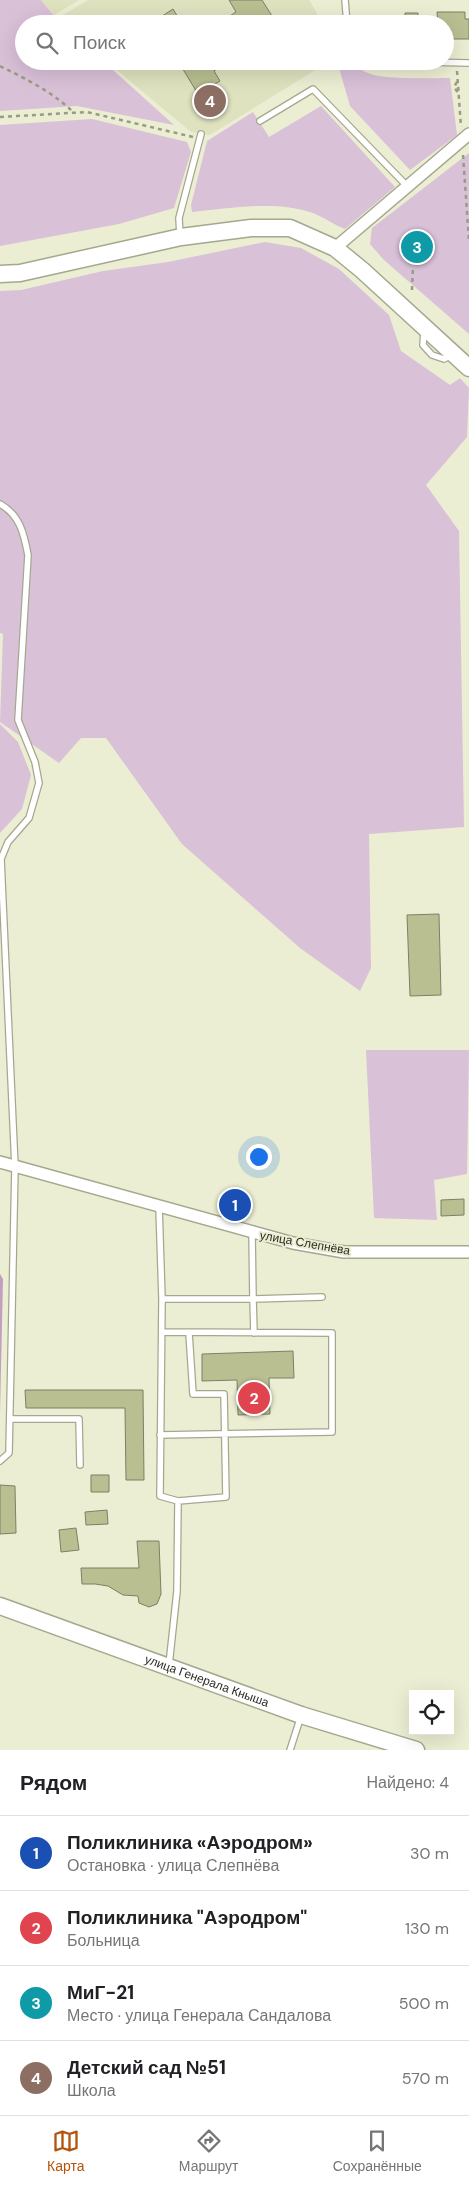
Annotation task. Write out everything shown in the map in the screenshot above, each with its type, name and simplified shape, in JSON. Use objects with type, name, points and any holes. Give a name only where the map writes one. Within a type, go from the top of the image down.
[{"type":"street","points":[[335,248],[469,134]]},
{"type":"street","points":[[0,274],[20,273],[181,237],[251,228],[290,228],[335,248],[362,270],[469,368]]},
{"type":"street","name":"улица Слепнёва","points":[[0,1162],[252,1233],[344,1252],[469,1252]]},
{"type":"street","name":"улица Генерала Кныша","points":[[0,1606],[301,1715],[383,1742],[416,1750]]},
{"type":"lane","points":[[345,0],[346,15]]},
{"type":"lane","points":[[454,63],[469,63]]},
{"type":"lane","points":[[260,121],[313,89],[407,186]]},
{"type":"lane","points":[[181,237],[179,218],[200,136]]},
{"type":"lane","points":[[0,504],[10,510],[23,529],[28,555],[18,720],[35,762],[39,783],[29,818],[8,842],[1,859],[8,1054],[15,1167],[9,1453],[0,1461]]},
{"type":"lane","points":[[159,1207],[162,1299],[160,1496],[178,1501],[226,1497],[224,1394],[193,1394],[189,1332]]},
{"type":"lane","points":[[252,1233],[254,1333]]},
{"type":"lane","points":[[162,1299],[322,1297]]},
{"type":"lane","points":[[160,1435],[332,1432],[332,1333],[162,1332]]},
{"type":"lane","points":[[10,1419],[79,1419],[80,1465]]},
{"type":"lane","points":[[168,1667],[177,1591],[178,1501]]},
{"type":"lane","points":[[290,1750],[301,1715]]},
{"type":"path","points":[[0,66],[37,85],[64,103],[74,113]]},
{"type":"path","points":[[457,82],[454,87],[458,94]]},
{"type":"path","points":[[0,118],[87,112],[200,136]]},
{"type":"path","points":[[412,290],[413,266]]},
{"type":"shaded area","points":[[0,0],[41,0],[54,15],[15,15],[15,70],[113,70],[174,125],[77,106],[0,111]]},
{"type":"shaded area","points":[[41,0],[79,0],[54,15]]},
{"type":"shaded area","points":[[88,0],[309,0],[317,13],[317,15],[63,15]]},
{"type":"shaded area","points":[[117,70],[315,70],[210,135],[191,132]]},
{"type":"shaded area","points":[[340,70],[363,70],[385,77],[450,78],[457,135],[410,170],[350,106]]},
{"type":"shaded area","points":[[321,106],[395,187],[345,229],[313,213],[284,207],[253,206],[192,212],[191,205],[207,141],[253,112],[269,137]]},
{"type":"shaded area","points":[[92,119],[187,142],[191,152],[174,208],[119,224],[0,246],[0,125]]},
{"type":"shaded area","points":[[469,153],[469,334],[384,260],[370,244],[372,228]]},
{"type":"shaded area","points":[[265,242],[301,248],[339,269],[389,315],[401,351],[450,385],[460,378],[469,388],[467,437],[426,485],[459,531],[464,827],[369,834],[371,968],[360,991],[300,948],[182,844],[106,738],[81,738],[59,763],[0,722],[3,634],[0,633],[0,291],[21,290],[103,271],[168,262]]},
{"type":"shaded area","points":[[0,724],[18,742],[31,775],[22,809],[0,833]]},
{"type":"shaded area","points":[[366,1050],[469,1050],[467,1174],[434,1180],[437,1220],[374,1218]]},
{"type":"shaded area","points":[[0,1274],[3,1279],[0,1412]]},
{"type":"building","points":[[229,0],[262,0],[271,15],[231,15],[236,12]]},
{"type":"building","points":[[173,9],[177,15],[164,15]]},
{"type":"building","points":[[437,12],[465,12],[465,19],[469,19],[469,39],[454,39],[454,15],[437,15]]},
{"type":"building","points":[[405,13],[418,13],[418,15],[405,15]]},
{"type":"building","points":[[183,70],[216,70],[214,71],[220,81],[198,94]]},
{"type":"building","points":[[439,914],[441,995],[410,996],[407,915]]},
{"type":"building","points":[[464,1199],[464,1215],[441,1216],[441,1200]]},
{"type":"building","points":[[293,1351],[294,1378],[269,1378],[270,1414],[238,1415],[237,1380],[202,1381],[202,1354]]},
{"type":"building","points":[[25,1390],[143,1390],[144,1480],[126,1480],[125,1408],[26,1408]]},
{"type":"building","points":[[91,1475],[109,1475],[109,1492],[91,1492]]},
{"type":"building","points":[[0,1485],[15,1486],[16,1533],[0,1534]]},
{"type":"building","points":[[107,1510],[108,1524],[86,1525],[85,1512]]},
{"type":"building","points":[[76,1528],[79,1550],[61,1552],[59,1530]]},
{"type":"building","points":[[137,1541],[159,1541],[161,1594],[157,1604],[149,1607],[139,1603],[138,1596],[123,1595],[108,1586],[82,1584],[81,1568],[139,1568]]},
{"type":"place","name":"Детский сад №51","points":[[210,101]]},
{"type":"place","name":"МиГ-21","points":[[417,247]]},
{"type":"place","name":"Поликлиника «Аэродром»","points":[[235,1205]]},
{"type":"place","name":"Поликлиника \"Аэродром\"","points":[[254,1398]]}]
